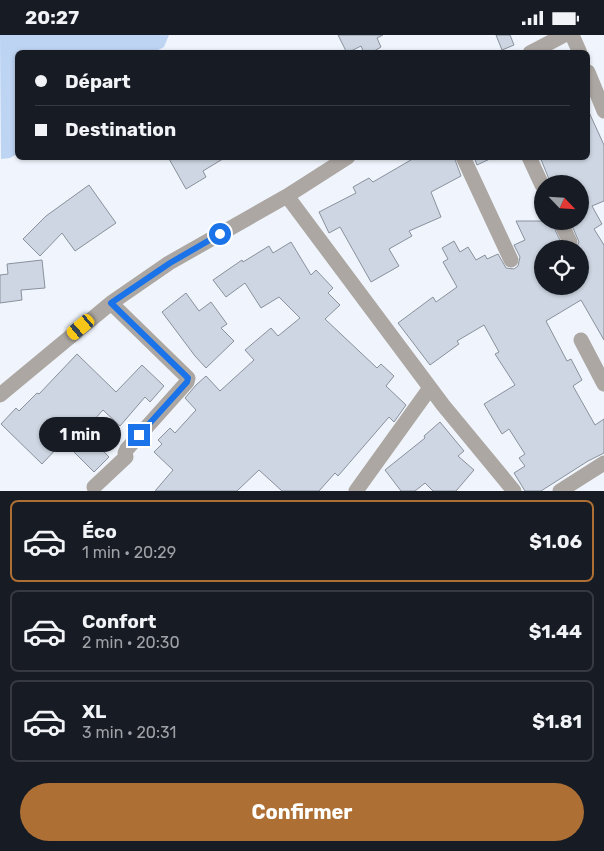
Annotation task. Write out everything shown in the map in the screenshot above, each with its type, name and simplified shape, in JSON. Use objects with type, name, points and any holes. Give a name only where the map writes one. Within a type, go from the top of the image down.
[{"type":"street","points":[[536,50],[564,35]]},
{"type":"street","points":[[572,35],[579,50]]},
{"type":"street","points":[[590,77],[604,111]]},
{"type":"street","points":[[0,395],[111,303],[170,263],[287,196],[343,160]]},
{"type":"street","points":[[464,160],[511,260]]},
{"type":"street","points":[[530,160],[537,175]]},
{"type":"street","points":[[287,196],[430,388],[514,491]]},
{"type":"street","points":[[94,487],[126,457],[127,449],[187,382],[188,378],[111,303]]},
{"type":"street","points":[[581,340],[604,384]]},
{"type":"street","points":[[356,491],[430,388]]},
{"type":"street","points":[[560,491],[604,463]]},
{"type":"water","points":[[0,35],[169,35],[164,47],[158,50],[15,50],[15,155],[1,159]]},
{"type":"building","points":[[338,35],[383,35],[377,38],[381,47],[376,50],[363,50],[361,46],[353,50],[346,50]]},
{"type":"building","points":[[496,35],[510,35],[514,45],[502,50]]},
{"type":"building","points":[[590,114],[604,145],[604,201],[592,206],[602,224],[594,229],[604,245],[604,340],[581,300],[546,321],[567,361],[571,359],[582,380],[573,386],[595,425],[604,419],[604,453],[541,491],[525,491],[514,473],[525,466],[519,458],[525,454],[509,429],[502,434],[484,404],[515,385],[495,354],[499,352],[484,325],[457,341],[459,344],[430,365],[398,323],[433,297],[436,302],[457,287],[443,262],[448,259],[442,248],[454,241],[460,252],[468,247],[476,260],[485,255],[487,259],[498,254],[506,268],[514,269],[518,266],[520,257],[514,245],[525,240],[516,221],[534,221],[534,230],[555,230],[560,240],[534,240],[534,295],[589,295],[589,240],[578,240],[574,230],[589,230],[589,175],[547,175],[541,160],[590,160]]},
{"type":"building","points":[[170,160],[221,160],[203,171],[206,177],[186,189]]},
{"type":"building","points":[[411,160],[455,160],[461,176],[431,192],[441,217],[409,231],[412,236],[389,249],[399,266],[371,282],[340,227],[329,233],[319,212],[356,193],[353,187],[369,178],[373,182]]},
{"type":"building","points":[[475,160],[488,160],[477,165]]},
{"type":"building","points":[[89,185],[116,223],[75,251],[62,233],[40,256],[23,239],[46,216]]},
{"type":"building","points":[[291,242],[311,275],[316,270],[333,288],[328,293],[340,305],[325,319],[377,368],[381,364],[394,376],[386,386],[406,405],[394,422],[389,417],[338,476],[335,473],[319,491],[282,491],[259,470],[237,491],[155,491],[173,470],[154,452],[162,444],[158,440],[170,428],[175,433],[196,410],[185,398],[206,376],[220,391],[254,360],[245,350],[271,328],[278,336],[300,318],[279,297],[261,308],[245,283],[226,297],[213,280],[242,260],[243,262],[269,246],[273,253]]},
{"type":"building","points":[[42,260],[45,288],[21,290],[22,300],[0,303],[0,275],[8,274],[7,264]]},
{"type":"building","points":[[186,293],[199,311],[211,302],[227,324],[221,328],[234,341],[206,368],[162,312]]},
{"type":"building","points":[[77,354],[116,392],[142,365],[164,386],[150,402],[145,397],[120,426],[103,410],[84,431],[109,457],[94,472],[69,447],[64,452],[59,446],[42,464],[1,424],[16,408],[19,411],[37,393],[39,394]]},
{"type":"building","points":[[440,422],[464,451],[458,456],[474,470],[456,491],[433,491],[425,483],[415,491],[401,491],[385,470],[425,438],[424,436]]},
{"type":"route","points":[[139,435],[187,382],[188,378],[111,303],[170,263],[220,234]]}]
